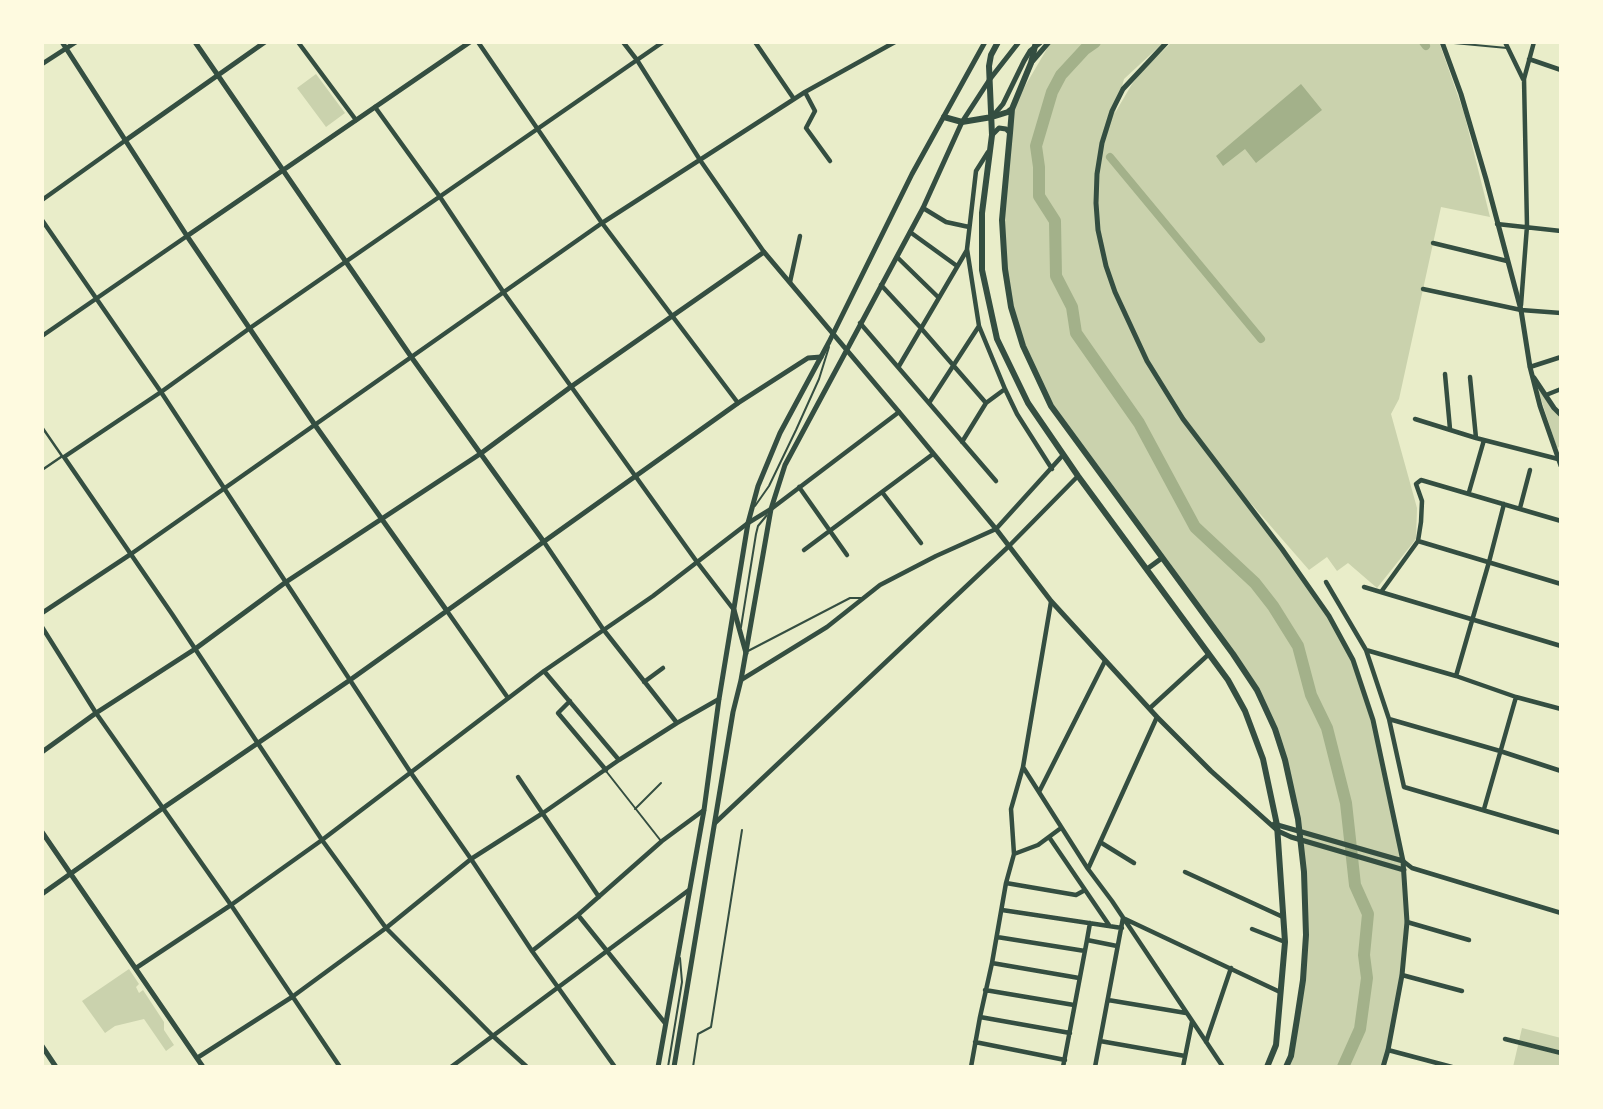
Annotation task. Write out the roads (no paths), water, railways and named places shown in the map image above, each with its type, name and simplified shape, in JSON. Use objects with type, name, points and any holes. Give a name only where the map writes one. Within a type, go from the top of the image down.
[{"type":"main road","points":[[998,42],[989,66],[992,135],[982,213],[982,270],[997,339],[1028,403],[1078,476],[1228,680],[1245,711],[1263,759],[1277,828],[1285,942],[1276,1045],[1267,1067]]},
{"type":"main road","points":[[1037,43],[1012,109],[1002,220],[1010,307],[1023,346],[1051,406],[1233,654],[1256,690],[1275,729],[1298,819],[1304,872],[1306,935],[1303,980],[1286,1067]]},
{"type":"main road","points":[[944,117],[962,122],[992,117],[1012,109]]},
{"type":"street","points":[[62,42],[187,236],[314,425],[508,698]]},
{"type":"street","points":[[42,64],[76,42]]},
{"type":"street","points":[[195,42],[412,358],[603,629],[677,723]]},
{"type":"street","points":[[42,200],[265,42]]},
{"type":"street","points":[[298,42],[356,120]]},
{"type":"street","points":[[42,336],[470,42]]},
{"type":"street","points":[[478,42],[602,223],[738,403]]},
{"type":"street","points":[[623,42],[764,252],[900,412],[1051,601],[1157,717],[1211,771],[1268,822],[1291,838],[1404,870],[1412,867]]},
{"type":"street","points":[[42,470],[161,392],[663,42]]},
{"type":"street","points":[[755,42],[794,99]]},
{"type":"street","points":[[42,613],[131,554],[602,223],[805,92],[895,42]]},
{"type":"street","points":[[658,1067],[704,810],[748,523],[765,467],[912,174],[985,42]]},
{"type":"street","points":[[674,1067],[733,712],[741,680],[770,510],[785,465],[911,232],[962,122],[990,79],[1019,42]]},
{"type":"street","points":[[1031,63],[1049,42]]},
{"type":"street","points":[[1167,42],[1122,89],[1106,128],[1097,174],[1098,230],[1106,266],[1147,361],[1183,419],[1329,615],[1353,660],[1373,720],[1404,870],[1407,922],[1402,975],[1383,1067]]},
{"type":"street","points":[[1442,42],[1461,94],[1521,310],[1530,367],[1540,406],[1560,463]]},
{"type":"street","points":[[1505,42],[1524,79]]},
{"type":"street","points":[[1521,310],[1527,226],[1524,79],[1534,42]]},
{"type":"street","points":[[992,117],[1003,104],[1024,61],[1037,43]]},
{"type":"street","points":[[1529,59],[1561,70]]},
{"type":"street","points":[[805,92],[815,111],[806,128],[830,161]]},
{"type":"street","points":[[375,107],[440,197],[504,293],[734,610],[746,651]]},
{"type":"street","points":[[992,135],[999,128],[1010,133]]},
{"type":"street","points":[[988,151],[976,171],[967,249],[979,326],[1017,414],[1052,469]]},
{"type":"street","points":[[923,208],[946,222],[969,227]]},
{"type":"street","points":[[42,220],[161,392],[411,773],[615,1067]]},
{"type":"street","points":[[1497,224],[1561,231]]},
{"type":"street","points":[[911,232],[957,266]]},
{"type":"street","points":[[790,282],[800,236]]},
{"type":"street","points":[[1433,243],[1507,261]]},
{"type":"street","points":[[898,366],[967,249]]},
{"type":"street","points":[[42,752],[96,713],[195,649],[286,582],[480,454],[764,252]]},
{"type":"street","points":[[897,257],[938,297]]},
{"type":"street","points":[[881,285],[986,403]]},
{"type":"street","points":[[1423,289],[1521,310],[1561,313]]},
{"type":"street","points":[[860,323],[996,481]]},
{"type":"street","points":[[929,403],[979,326]]},
{"type":"street","points":[[42,894],[350,680],[738,403],[808,358],[821,357]]},
{"type":"street","points":[[1530,367],[1561,357]]},
{"type":"street","points":[[1445,374],[1450,429]]},
{"type":"street","points":[[1532,375],[1561,415]]},
{"type":"street","points":[[1470,377],[1476,438]]},
{"type":"street","points":[[962,442],[986,403],[1005,389]]},
{"type":"street","points":[[1546,395],[1561,389]]},
{"type":"street","points":[[135,968],[231,905],[322,840],[544,671],[653,596],[900,412]]},
{"type":"street","points":[[1415,419],[1560,463]]},
{"type":"street","points":[[42,427],[131,554],[322,840],[386,928],[527,1067]]},
{"type":"street","points":[[1469,492],[1484,440]]},
{"type":"street","points":[[1560,463],[1561,451]]},
{"type":"street","points":[[804,550],[933,454]]},
{"type":"street","points":[[741,680],[827,627],[880,585],[996,529],[1064,455]]},
{"type":"street","points":[[1520,508],[1530,470]]},
{"type":"street","points":[[715,822],[1009,547],[1078,476]]},
{"type":"street","points":[[1381,592],[1418,541],[1422,523],[1422,501],[1416,484],[1421,480],[1561,520]]},
{"type":"street","points":[[799,487],[847,555]]},
{"type":"street","points":[[882,492],[920,543]]},
{"type":"street","points":[[1456,676],[1504,504]]},
{"type":"street","points":[[1418,541],[1561,584]]},
{"type":"street","points":[[1147,569],[1162,558]]},
{"type":"street","points":[[1326,582],[1366,649],[1389,719],[1404,787],[1561,833]]},
{"type":"street","points":[[1364,587],[1561,646]]},
{"type":"street","points":[[971,1067],[1006,883],[1014,854],[1011,809],[1023,767],[1051,601]]},
{"type":"street","points":[[42,628],[96,713],[231,905],[340,1067]]},
{"type":"street","points":[[1366,649],[1561,709]]},
{"type":"street","points":[[1150,708],[1209,654]]},
{"type":"street","points":[[1038,792],[1105,661]]},
{"type":"street","points":[[644,682],[663,668]]},
{"type":"street","points":[[544,671],[619,761]]},
{"type":"street","points":[[1484,809],[1516,696]]},
{"type":"street","points":[[197,1058],[292,997],[386,928],[471,859],[677,723],[719,699]]},
{"type":"street","points":[[570,701],[558,713],[606,770]]},
{"type":"street","points":[[1088,869],[1157,717]]},
{"type":"street","points":[[1389,719],[1561,771]]},
{"type":"street","points":[[1023,767],[1088,869],[1223,1067]]},
{"type":"street","points":[[518,777],[599,897]]},
{"type":"street","points":[[532,951],[578,915],[662,841],[704,810]]},
{"type":"street","points":[[1014,854],[1038,845],[1061,828]]},
{"type":"street","points":[[1277,828],[1403,861],[1412,867],[1561,913]]},
{"type":"street","points":[[42,832],[203,1067]]},
{"type":"street","points":[[1048,837],[1110,926]]},
{"type":"street","points":[[1100,842],[1134,863]]},
{"type":"street","points":[[1185,872],[1283,917]]},
{"type":"street","points":[[1006,883],[1076,895],[1085,890]]},
{"type":"street","points":[[451,1067],[689,890]]},
{"type":"street","points":[[1002,910],[1122,928]]},
{"type":"street","points":[[578,915],[665,1023]]},
{"type":"street","points":[[1095,1067],[1123,918]]},
{"type":"street","points":[[1123,918],[1281,992]]},
{"type":"street","points":[[1407,922],[1469,940]]},
{"type":"street","points":[[1063,1067],[1090,923]]},
{"type":"street","points":[[1252,929],[1285,942]]},
{"type":"street","points":[[997,937],[1085,951]]},
{"type":"street","points":[[1087,940],[1118,946]]},
{"type":"street","points":[[992,962],[1079,978]]},
{"type":"street","points":[[1206,1042],[1231,968]]},
{"type":"street","points":[[1402,975],[1462,991]]},
{"type":"street","points":[[985,990],[1074,1006]]},
{"type":"street","points":[[1108,1000],[1187,1013]]},
{"type":"street","points":[[980,1017],[1070,1033]]},
{"type":"street","points":[[1183,1067],[1192,1021]]},
{"type":"street","points":[[1505,1039],[1561,1053]]},
{"type":"street","points":[[1100,1041],[1185,1056]]},
{"type":"street","points":[[975,1042],[1065,1060]]},
{"type":"street","points":[[42,1046],[56,1067]]},
{"type":"street","points":[[1388,1050],[1452,1067]]},
{"type":"lane","points":[[1442,42],[1508,48]]},
{"type":"lane","points":[[751,512],[769,486],[796,430],[824,367],[829,342]]},
{"type":"lane","points":[[770,510],[758,526],[741,623],[746,651],[850,598],[863,598]]},
{"type":"lane","points":[[606,770],[662,841]]},
{"type":"lane","points":[[635,809],[661,783]]},
{"type":"lane","points":[[693,1067],[698,1034],[711,1027],[743,830]]},
{"type":"lane","points":[[668,1067],[682,982],[678,950]]},
{"type":"waterway","points":[[1095,42],[1061,75],[1052,92],[1036,146],[1039,196],[1055,221],[1056,276],[1072,307],[1076,333],[1139,423],[1195,527],[1255,583],[1298,646],[1311,695],[1327,728],[1346,803],[1355,885],[1368,914],[1364,955],[1367,978],[1360,1029],[1343,1067]]},
{"type":"waterway","points":[[1423,42],[1426,46]]},
{"type":"waterway","points":[[1110,157],[1261,339]]}]
